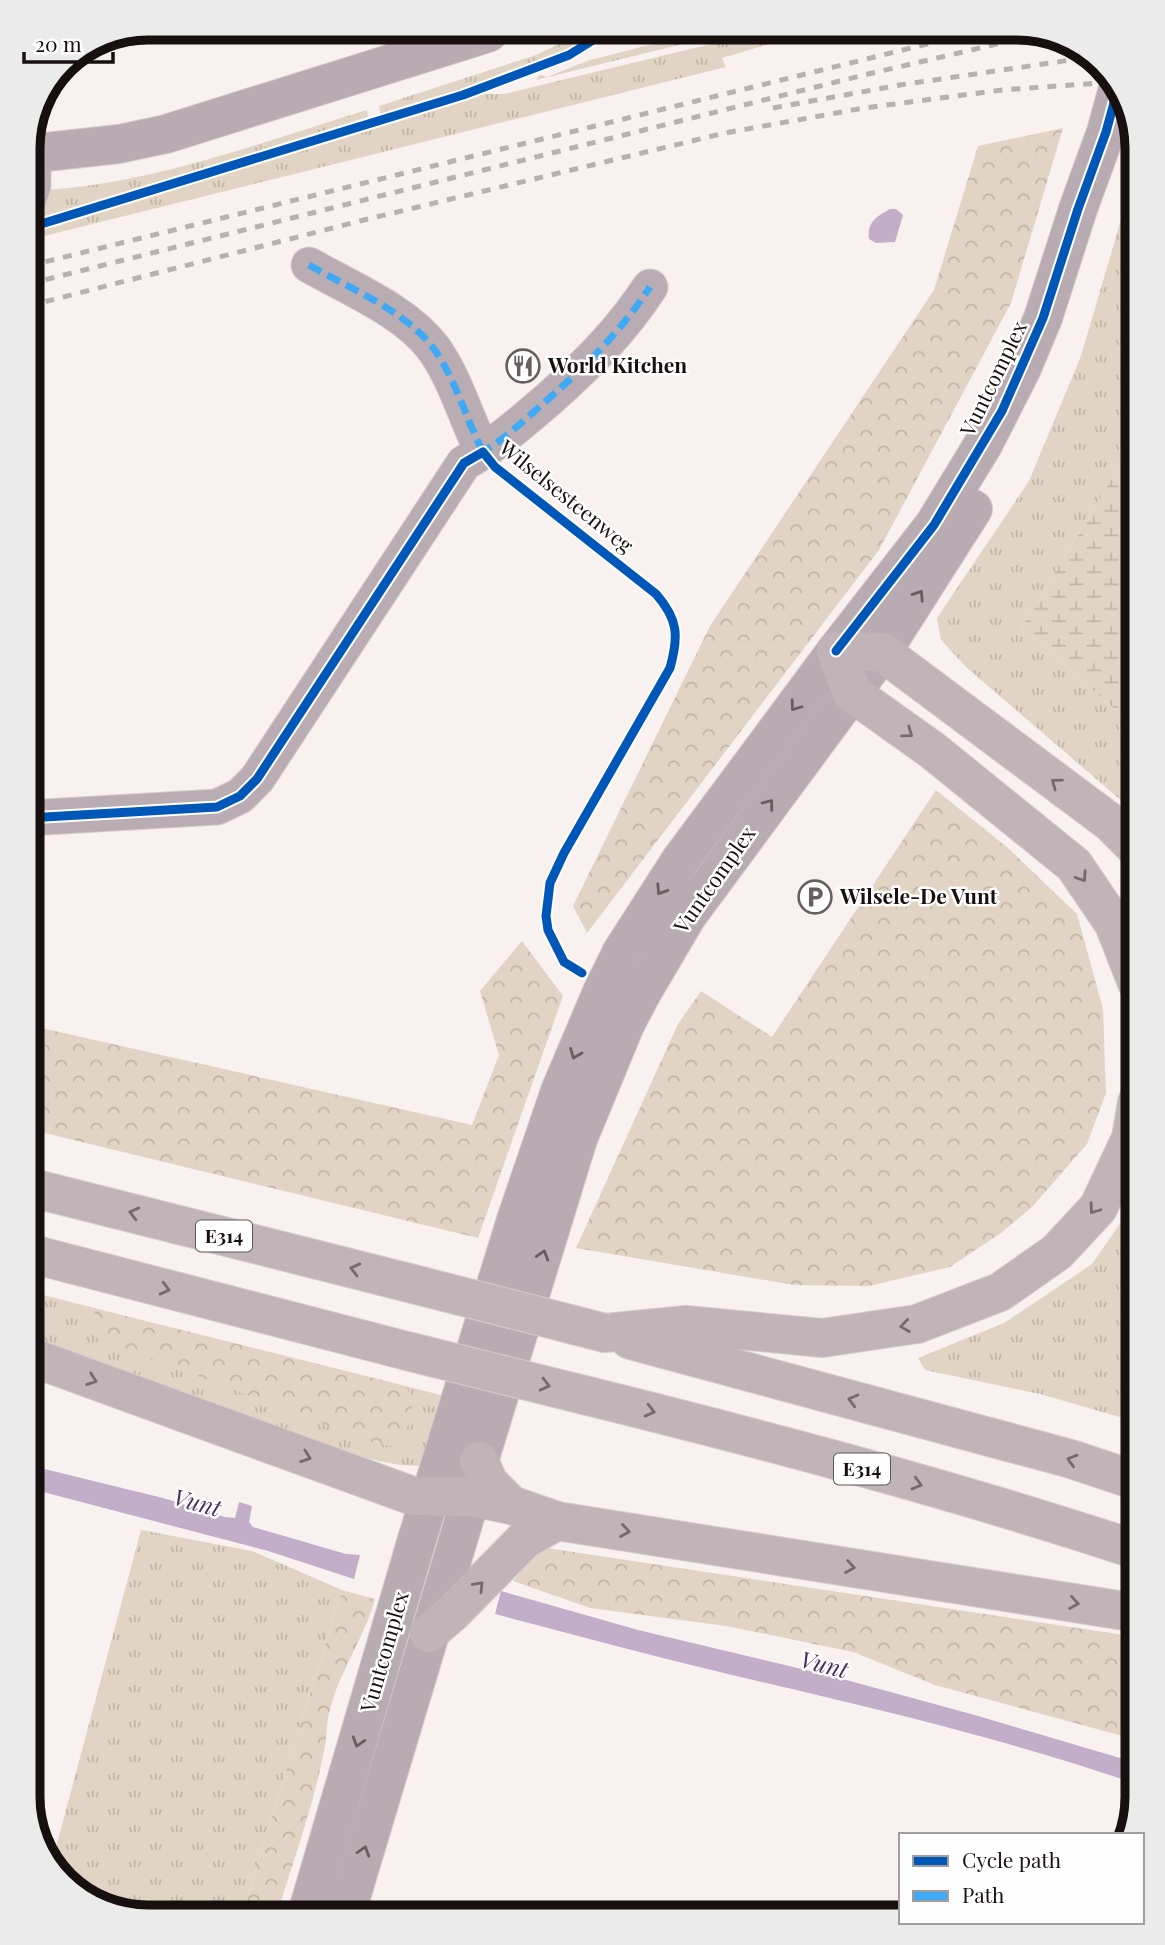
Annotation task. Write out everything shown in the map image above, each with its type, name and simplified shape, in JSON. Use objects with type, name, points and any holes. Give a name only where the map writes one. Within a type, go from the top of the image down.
[{"type":"highway","points":[[1125,837],[1111,823],[882,652],[836,651],[852,693],[932,750],[1074,865],[1114,924],[1125,952]]},
{"type":"highway","points":[[605,1333],[687,1325],[822,1338],[917,1324],[1000,1292],[1057,1252],[1098,1208],[1125,1151]]},
{"type":"highway","name":"E314","points":[[40,1190],[605,1333],[1071,1459],[1125,1477]]},
{"type":"highway","name":"E314","points":[[40,1256],[755,1438],[1062,1525],[1125,1546]]},
{"type":"highway","points":[[40,1360],[413,1496],[471,1497],[557,1521],[1125,1611]]},
{"type":"highway","points":[[480,1461],[489,1483],[511,1506]]},
{"type":"highway","points":[[429,1633],[525,1539],[557,1521]]},
{"type":"main road","points":[[40,153],[119,144],[166,134],[466,40]]},
{"type":"main road","name":"Vuntcomplex","points":[[310,1905],[430,1497],[516,1220],[560,1091],[611,974],[680,861],[836,651],[934,525],[1002,411],[1042,318],[1078,209],[1118,124]]},
{"type":"main road","name":"Vuntcomplex","points":[[349,1905],[578,1139],[625,1025],[687,916],[882,652],[965,524],[1010,440],[1057,333],[1118,124]]},
{"type":"main road","name":"Vuntcomplex","points":[[465,1387],[480,1461]]},
{"type":"street","name":"Wilselsesteenweg","points":[[309,265],[393,313],[420,334],[446,370],[483,452]]},
{"type":"street","name":"Wilselsesteenweg","points":[[40,817],[217,807],[240,796],[257,779],[464,463],[505,437],[599,353],[650,287]]},
{"type":"green space","points":[[567,40],[585,40],[520,70],[381,115],[379,106],[536,55]]},
{"type":"green space","points":[[669,40],[699,40],[536,80],[540,75],[547,77],[590,60]]},
{"type":"green space","points":[[728,40],[768,40],[769,44],[722,58],[726,67],[40,237],[40,230],[484,94],[504,94]]},
{"type":"green space","points":[[367,110],[368,117],[40,220],[40,205],[48,190],[129,179],[249,147]]},
{"type":"green space","points":[[1063,128],[1011,303],[879,550],[587,933],[573,906],[710,626],[934,290],[978,146]]},
{"type":"green space","points":[[1125,206],[1125,449],[1116,472],[1022,627],[1125,718],[1125,804],[966,667],[941,640],[937,618],[1029,481],[1081,356]]},
{"type":"green space","points":[[1125,449],[1125,718],[1022,627],[1116,472]]},
{"type":"green space","points":[[936,790],[1008,848],[1077,914],[1103,1009],[1106,1093],[1087,1144],[1032,1207],[1001,1233],[950,1267],[869,1286],[794,1285],[576,1248],[678,1024],[701,991],[772,1037]]},
{"type":"green space","points":[[522,941],[563,996],[478,1238],[40,1132],[40,1028],[472,1125],[499,1055],[480,991]]},
{"type":"green space","points":[[1125,1216],[1125,1419],[1040,1394],[925,1370],[918,1358],[1004,1323],[1092,1264]]},
{"type":"green space","points":[[40,1294],[94,1308],[96,1337],[412,1402],[406,1386],[456,1399],[433,1465],[388,1463],[313,1441],[40,1339]]},
{"type":"green space","points":[[94,1308],[406,1386],[412,1403],[408,1427],[396,1447],[371,1442],[95,1337]]},
{"type":"green space","points":[[141,1530],[252,1551],[342,1590],[245,1905],[142,1905],[114,1899],[77,1878],[55,1851]]},
{"type":"green space","points":[[547,1548],[1125,1635],[1125,1737],[935,1685],[853,1652],[726,1626],[590,1608],[513,1581],[530,1560]]},
{"type":"green space","points":[[342,1590],[375,1599],[333,1699],[314,1793],[280,1905],[245,1905]]},
{"type":"shaded area","points":[[890,209],[896,209],[903,215],[895,242],[876,243],[869,239],[869,228]]},
{"type":"shaded area","points":[[40,1468],[163,1498],[225,1517],[235,1518],[239,1502],[252,1506],[249,1522],[253,1527],[346,1554],[360,1555],[354,1579],[268,1551],[40,1491]]},
{"type":"shaded area","points":[[501,1591],[638,1630],[839,1678],[1125,1759],[1125,1780],[936,1724],[495,1614]]},
{"type":"railway","points":[[40,263],[943,40]]},
{"type":"railway","points":[[40,281],[864,75],[1014,40]]},
{"type":"railway","points":[[773,108],[900,85],[1077,59]]},
{"type":"railway","points":[[40,303],[364,220],[725,133],[864,108],[1002,90],[1102,83]]},
{"type":"marked path","points":[[309,265],[376,301],[422,335],[449,374],[483,452]]},
{"type":"marked path","points":[[479,454],[510,433],[584,366],[625,321],[650,287]]},
{"type":"cycle path","points":[[40,224],[463,95],[569,55],[593,40]]},
{"type":"cycle path","points":[[836,651],[934,525],[1002,411],[1043,318],[1114,102]]},
{"type":"cycle path","points":[[40,817],[217,807],[240,796],[257,779],[464,463],[483,452],[495,467],[656,594],[669,612],[675,628],[675,646],[670,668],[564,853],[550,883],[546,916],[548,930],[564,962],[582,973]]},
{"type":"place","name":"World Kitchen","points":[[523,366]]},
{"type":"place","name":"Wilsele-De Vunt","points":[[815,897]]},
{"type":"water label","name":"Vunt","points":[[197,1503]]},
{"type":"water label","name":"Vunt","points":[[824,1665]]}]
